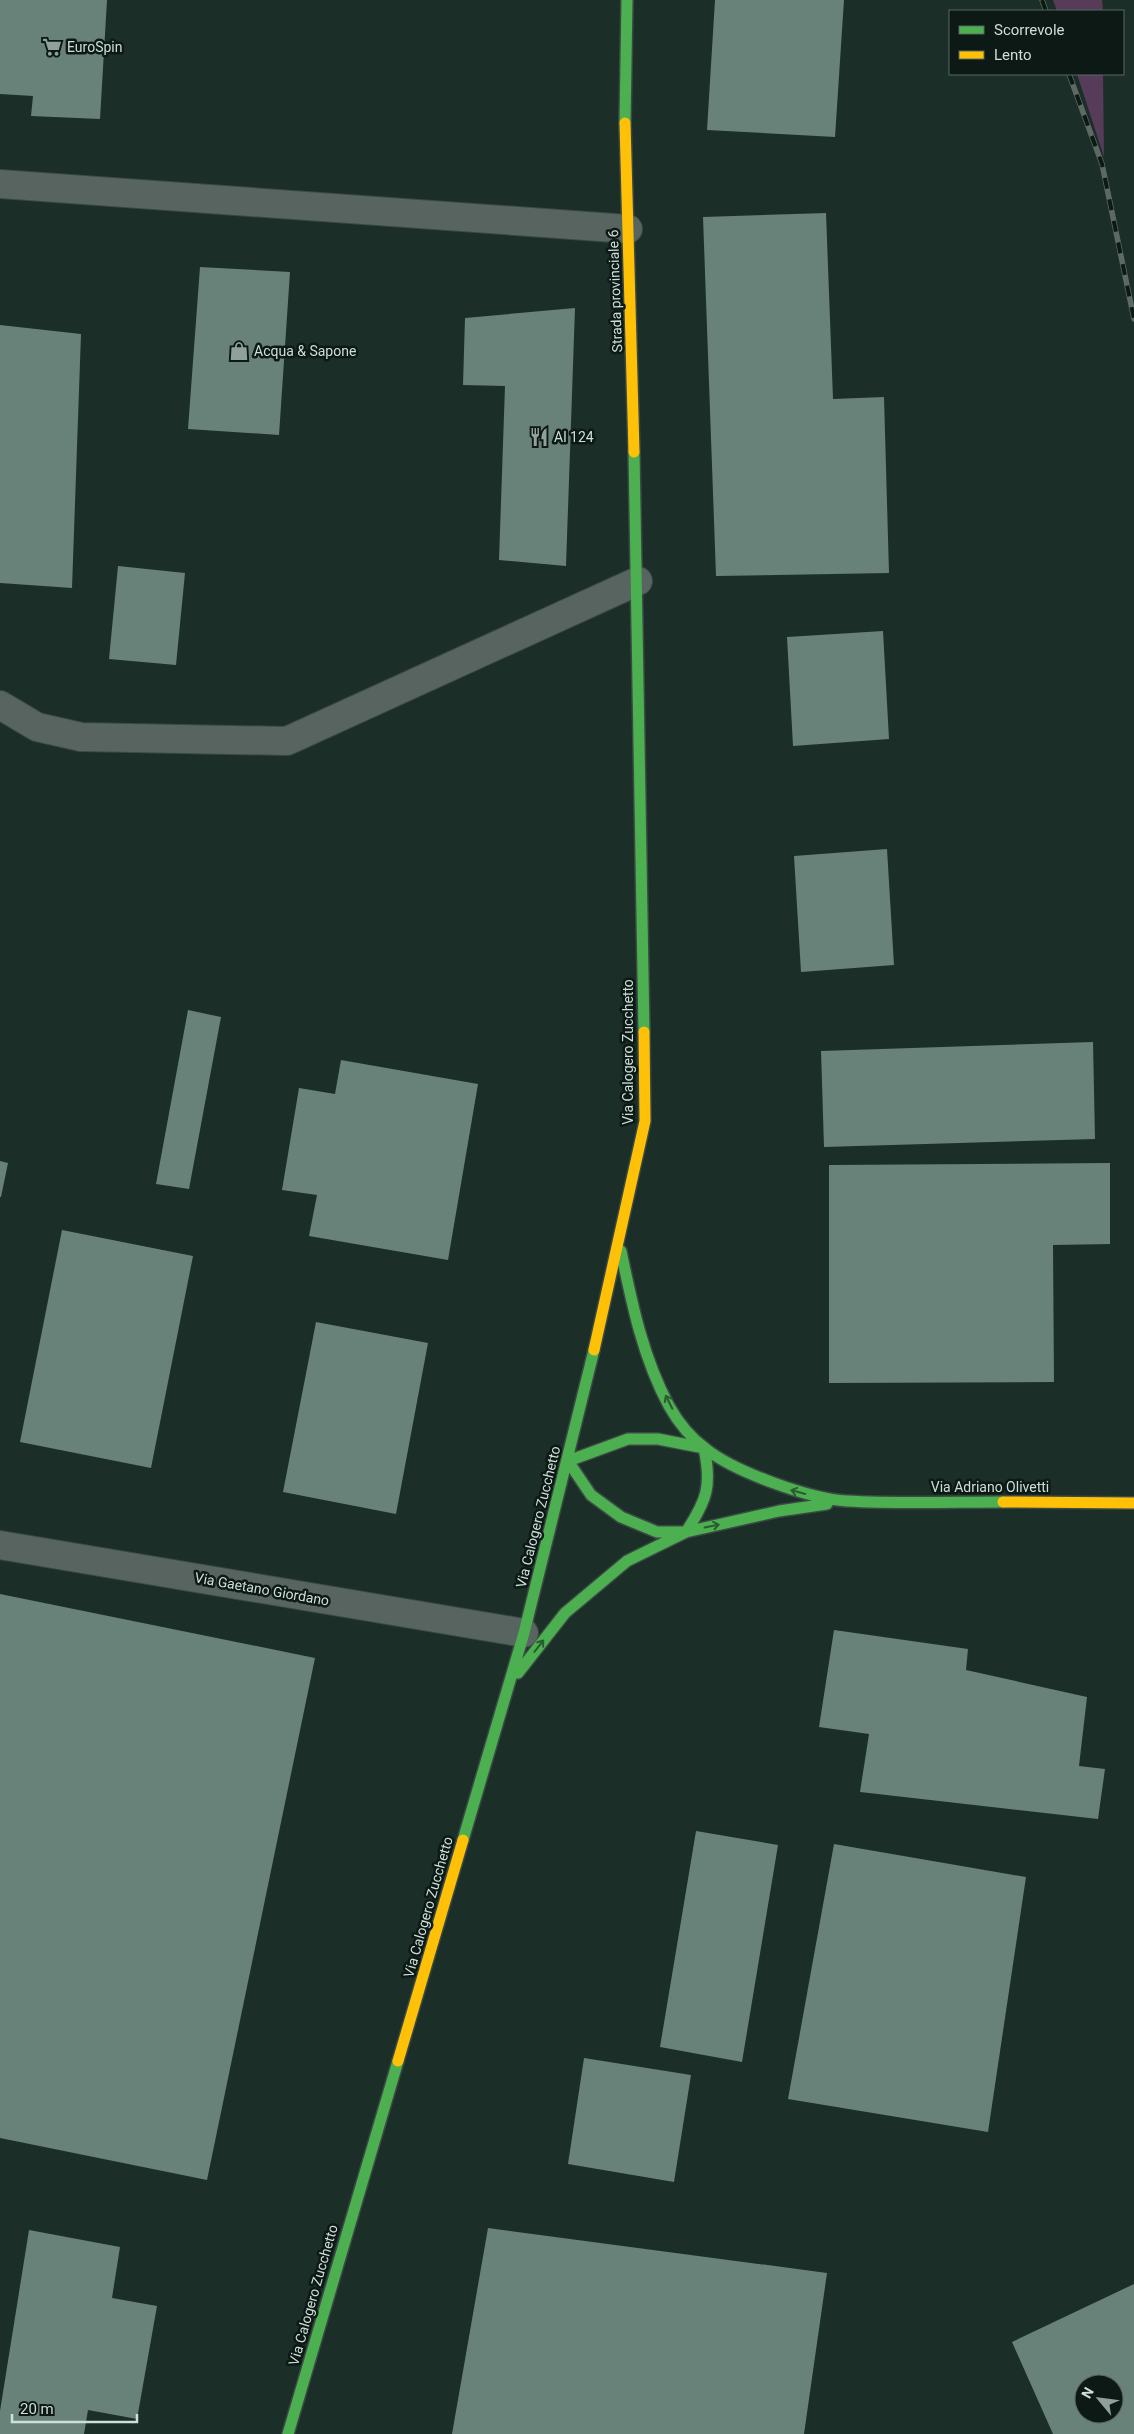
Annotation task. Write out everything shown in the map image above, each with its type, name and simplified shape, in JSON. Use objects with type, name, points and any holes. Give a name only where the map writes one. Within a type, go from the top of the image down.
[{"type":"main road","name":"Strada provinciale 6","points":[[627,0],[625,106],[638,581]]},
{"type":"main road","name":"Via Calogero Zucchetto","points":[[288,2434],[524,1633],[568,1462],[645,1122],[638,581]]},
{"type":"main road","name":"Via Adriano Olivetti","points":[[619,1243],[635,1318],[652,1369],[676,1416],[704,1448],[711,1478],[707,1500],[686,1532]]},
{"type":"main road","name":"Via Adriano Olivetti","points":[[686,1532],[656,1532],[621,1518],[591,1495],[568,1462],[628,1440],[658,1439],[704,1448],[775,1485],[814,1496],[846,1501],[1134,1503]]},
{"type":"main road","name":"Via Adriano Olivetti","points":[[509,1684],[565,1613],[627,1560],[686,1532],[779,1511],[846,1501]]},
{"type":"street","points":[[0,184],[628,229]]},
{"type":"street","points":[[0,705],[37,728],[81,737],[287,741],[638,581]]},
{"type":"street","name":"Via Gaetano Giordano","points":[[0,1545],[524,1633]]},
{"type":"shaded area","points":[[1053,0],[1102,0],[1103,10],[1057,10]]},
{"type":"shaded area","points":[[1077,75],[1103,75],[1104,157]]},
{"type":"building","name":"EuroSpin","points":[[0,0],[107,0],[100,119],[31,116],[33,96],[0,94]]},
{"type":"building","points":[[715,0],[844,0],[835,137],[707,130]]},
{"type":"building","points":[[826,213],[833,399],[884,397],[889,573],[716,576],[703,217]]},
{"type":"building","name":"Acqua & Sapone","points":[[200,267],[290,272],[279,435],[188,429]]},
{"type":"building","points":[[575,308],[566,566],[499,560],[505,386],[463,385],[465,318]]},
{"type":"building","points":[[0,325],[81,334],[72,588],[0,583]]},
{"type":"building","points":[[118,566],[185,573],[176,665],[109,659]]},
{"type":"building","points":[[883,631],[889,739],[793,746],[787,637]]},
{"type":"building","points":[[887,849],[894,965],[801,972],[794,856]]},
{"type":"building","points":[[188,1010],[221,1017],[189,1189],[156,1184]]},
{"type":"building","points":[[1093,1042],[1095,1139],[824,1147],[821,1051]]},
{"type":"building","points":[[341,1060],[478,1084],[448,1260],[309,1236],[317,1195],[282,1190],[299,1088],[335,1094]]},
{"type":"building","points":[[0,1161],[8,1163],[1,1197],[0,1197]]},
{"type":"building","points":[[1110,1163],[1110,1244],[1053,1245],[1054,1382],[829,1383],[829,1165]]},
{"type":"building","points":[[62,1230],[193,1256],[151,1468],[20,1442]]},
{"type":"building","points":[[316,1322],[428,1343],[396,1514],[283,1492]]},
{"type":"building","points":[[0,1594],[315,1658],[207,2180],[0,2138]]},
{"type":"building","points":[[834,1630],[968,1649],[966,1670],[1087,1697],[1079,1766],[1105,1769],[1098,1819],[860,1792],[869,1734],[819,1727]]},
{"type":"building","points":[[696,1831],[778,1845],[742,2062],[660,2047]]},
{"type":"building","points":[[834,1844],[1026,1877],[988,2132],[788,2099]]},
{"type":"building","points":[[584,2058],[691,2075],[674,2182],[568,2164]]},
{"type":"building","points":[[488,2228],[827,2273],[804,2434],[452,2434]]},
{"type":"building","points":[[29,2230],[120,2247],[112,2298],[157,2306],[137,2419],[88,2410],[84,2434],[0,2434],[0,2411]]},
{"type":"building","points":[[1134,2284],[1134,2434],[1053,2434],[1012,2342]]},
{"type":"railway","points":[[1042,0],[1046,10]]},
{"type":"railway","points":[[1069,75],[1102,164],[1134,319]]},
{"type":"traffic: fast","points":[[625,123],[627,0]]},
{"type":"traffic: fast","points":[[634,452],[644,1032]]},
{"type":"traffic: fast","points":[[621,1251],[639,1330],[660,1388],[669,1406],[685,1429],[700,1445],[719,1458],[735,1467],[774,1483],[832,1499],[886,1502],[1003,1502]]},
{"type":"traffic: fast","points":[[463,1840],[524,1633],[594,1350]]},
{"type":"traffic: fast","points":[[628,1439],[658,1439],[704,1448],[708,1473],[706,1492],[699,1511],[686,1532],[657,1532],[621,1517],[591,1495],[568,1461],[628,1439]]},
{"type":"traffic: fast","points":[[518,1673],[565,1613],[627,1561],[686,1532],[779,1511],[827,1504]]},
{"type":"traffic: fast","points":[[288,2434],[398,2061]]},
{"type":"traffic: slow","points":[[625,123],[634,452]]},
{"type":"traffic: slow","points":[[594,1350],[645,1121],[644,1032]]},
{"type":"traffic: slow","points":[[1003,1502],[1134,1503]]},
{"type":"traffic: slow","points":[[398,2061],[463,1840]]},
{"type":"place","name":"EuroSpin","points":[[52,47]]},
{"type":"place","name":"Acqua & Sapone","points":[[239,351]]},
{"type":"place","name":"Al 124","points":[[539,437]]}]
